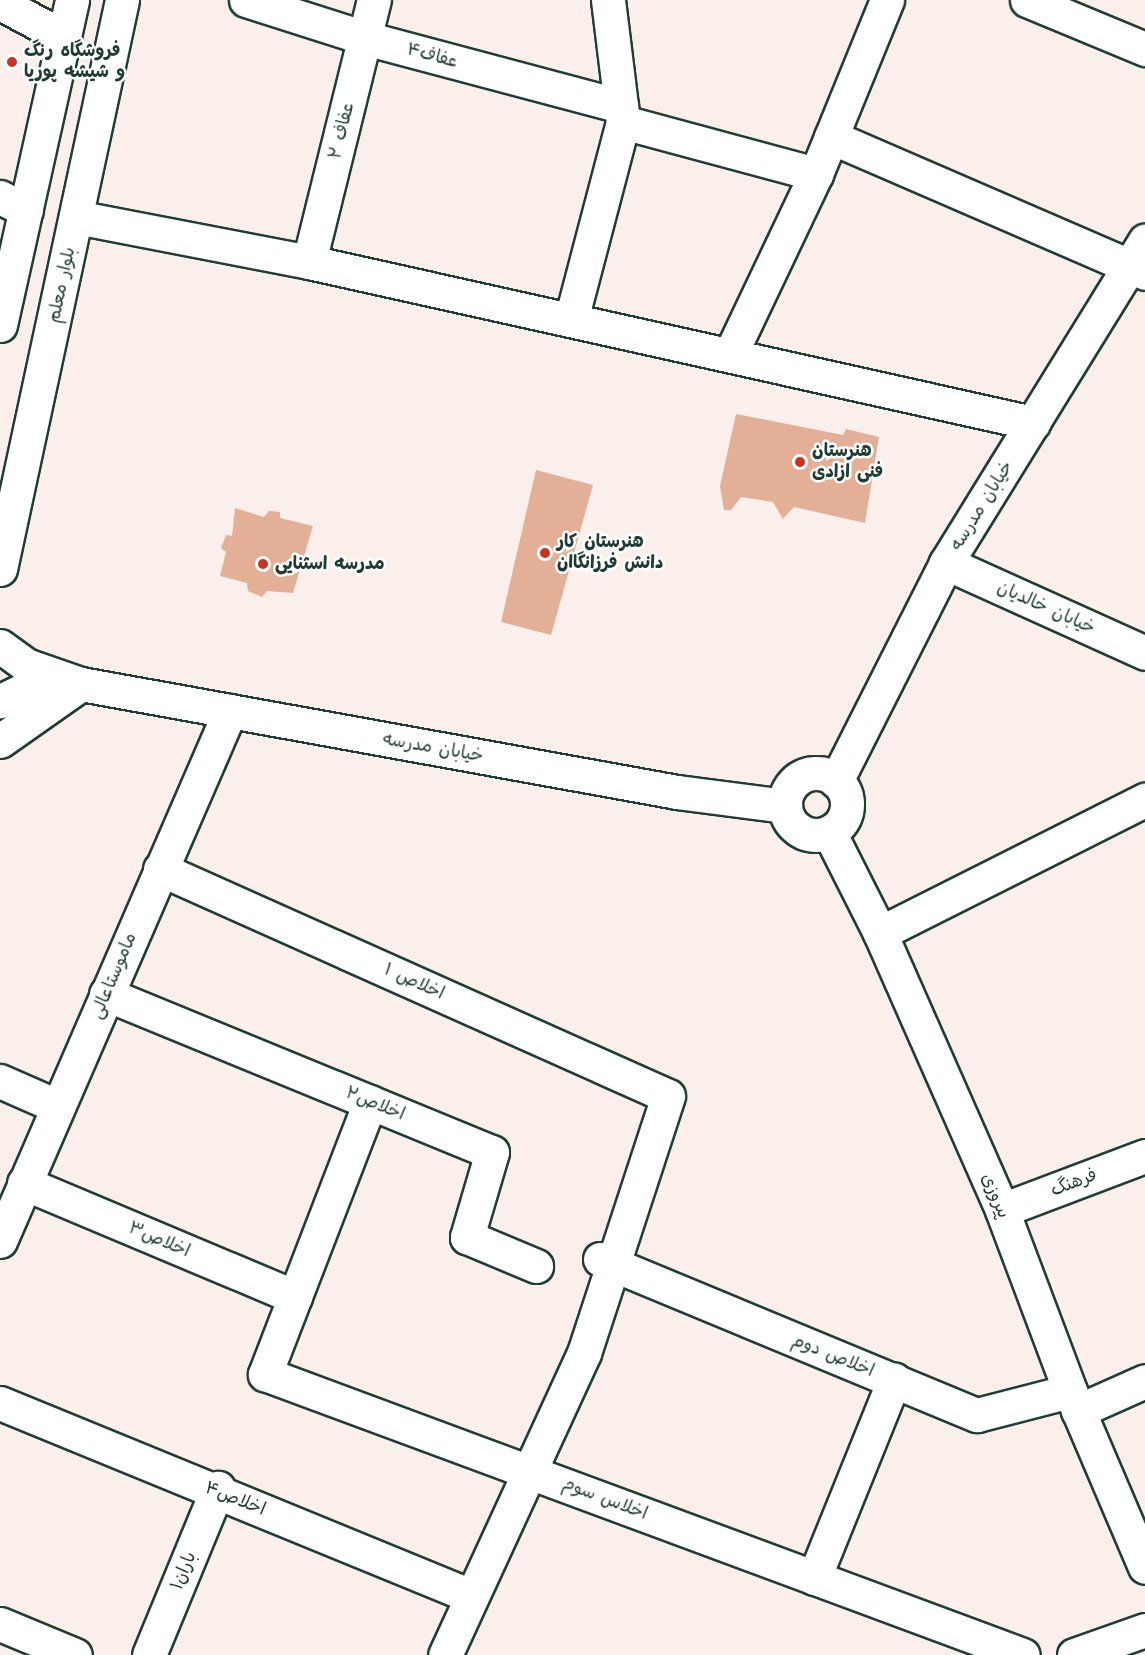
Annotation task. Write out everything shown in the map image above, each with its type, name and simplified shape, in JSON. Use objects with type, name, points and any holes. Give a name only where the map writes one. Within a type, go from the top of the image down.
[{"type":"street","points":[[0,325],[13,204],[64,37],[72,0]]},
{"type":"street","name":"بلوار معلم","points":[[0,568],[122,0]]},
{"type":"street","name":"عفاف۴","points":[[246,0],[816,174]]},
{"type":"street","name":"عفاف ۲","points":[[309,262],[374,0]]},
{"type":"street","points":[[570,320],[622,114],[608,0]]},
{"type":"street","points":[[730,355],[816,174],[888,0]]},
{"type":"street","points":[[1027,0],[1145,49]]},
{"type":"street","points":[[0,3],[64,37]]},
{"type":"street","points":[[831,137],[1140,260]]},
{"type":"street","points":[[76,217],[309,262],[1033,423]]},
{"type":"street","name":"خیابان مدرسه","points":[[836,781],[946,563],[1033,423],[1140,260]]},
{"type":"street","name":"خیابان خالدیان","points":[[946,563],[1145,653]]},
{"type":"street","points":[[0,646],[26,665],[81,684]]},
{"type":"street","points":[[0,700],[25,688],[81,684]]},
{"type":"street","points":[[0,741],[81,684]]},
{"type":"street","name":"خیابان مدرسه","points":[[81,684],[677,792],[785,806]]},
{"type":"street","name":"ماموستاعالی","points":[[0,1241],[230,711]]},
{"type":"street","points":[[817,773],[836,781],[843,789],[847,809],[844,818],[830,832],[810,834],[793,825],[785,806],[790,787],[807,775],[817,773]]},
{"type":"street","points":[[880,933],[1145,800]]},
{"type":"street","name":"پیروزی","points":[[830,832],[880,933],[1002,1210],[1074,1401],[1145,1567]]},
{"type":"street","name":"اخلاص ۱","points":[[160,869],[668,1096],[607,1262]]},
{"type":"street","name":"اخلاص۲","points":[[106,994],[492,1152],[467,1237],[536,1266]]},
{"type":"street","points":[[0,1081],[57,1106]]},
{"type":"street","points":[[295,1297],[370,1102]]},
{"type":"street","name":"فرهنگ","points":[[1002,1210],[1145,1156]]},
{"type":"street","name":"اخلاص۳","points":[[24,1183],[295,1297]]},
{"type":"street","points":[[445,1655],[584,1353],[607,1262]]},
{"type":"street","name":"اخلاص دوم","points":[[607,1262],[977,1415],[1074,1401],[1145,1381]]},
{"type":"street","name":"اخلاس سوم","points":[[295,1297],[265,1374],[1023,1655]]},
{"type":"street","points":[[814,1578],[894,1380]]},
{"type":"street","name":"اخلاص۴","points":[[0,1402],[471,1596]]},
{"type":"street","name":"باران۱","points":[[149,1655],[218,1490]]},
{"type":"street","points":[[0,1624],[75,1655]]},
{"type":"street","points":[[1074,1655],[1145,1630]]},
{"type":"building","name":"هنرستان فنی ازادی","points":[[736,414],[843,435],[846,429],[879,437],[865,523],[794,507],[783,519],[773,502],[741,497],[731,510],[724,510],[720,486]]},
{"type":"building","name":"هنرستان کار دانش فرزانگاان","points":[[536,470],[593,485],[551,635],[501,622]]},
{"type":"building","name":"مدرسه اسثنایی","points":[[235,508],[264,517],[269,511],[280,512],[280,518],[313,526],[293,593],[267,591],[262,597],[248,591],[247,583],[220,576],[226,552],[221,548],[226,535],[232,536]]},
{"type":"place","name":"فروشگاه رنگ و شیشه پوریا","points":[[12,62]]},
{"type":"place","name":"هنرستان فنی ازادی","points":[[800,462]]},
{"type":"place","name":"هنرستان کار دانش فرزانگاان","points":[[545,553]]},
{"type":"place","name":"مدرسه اسثنایی","points":[[263,564]]}]
